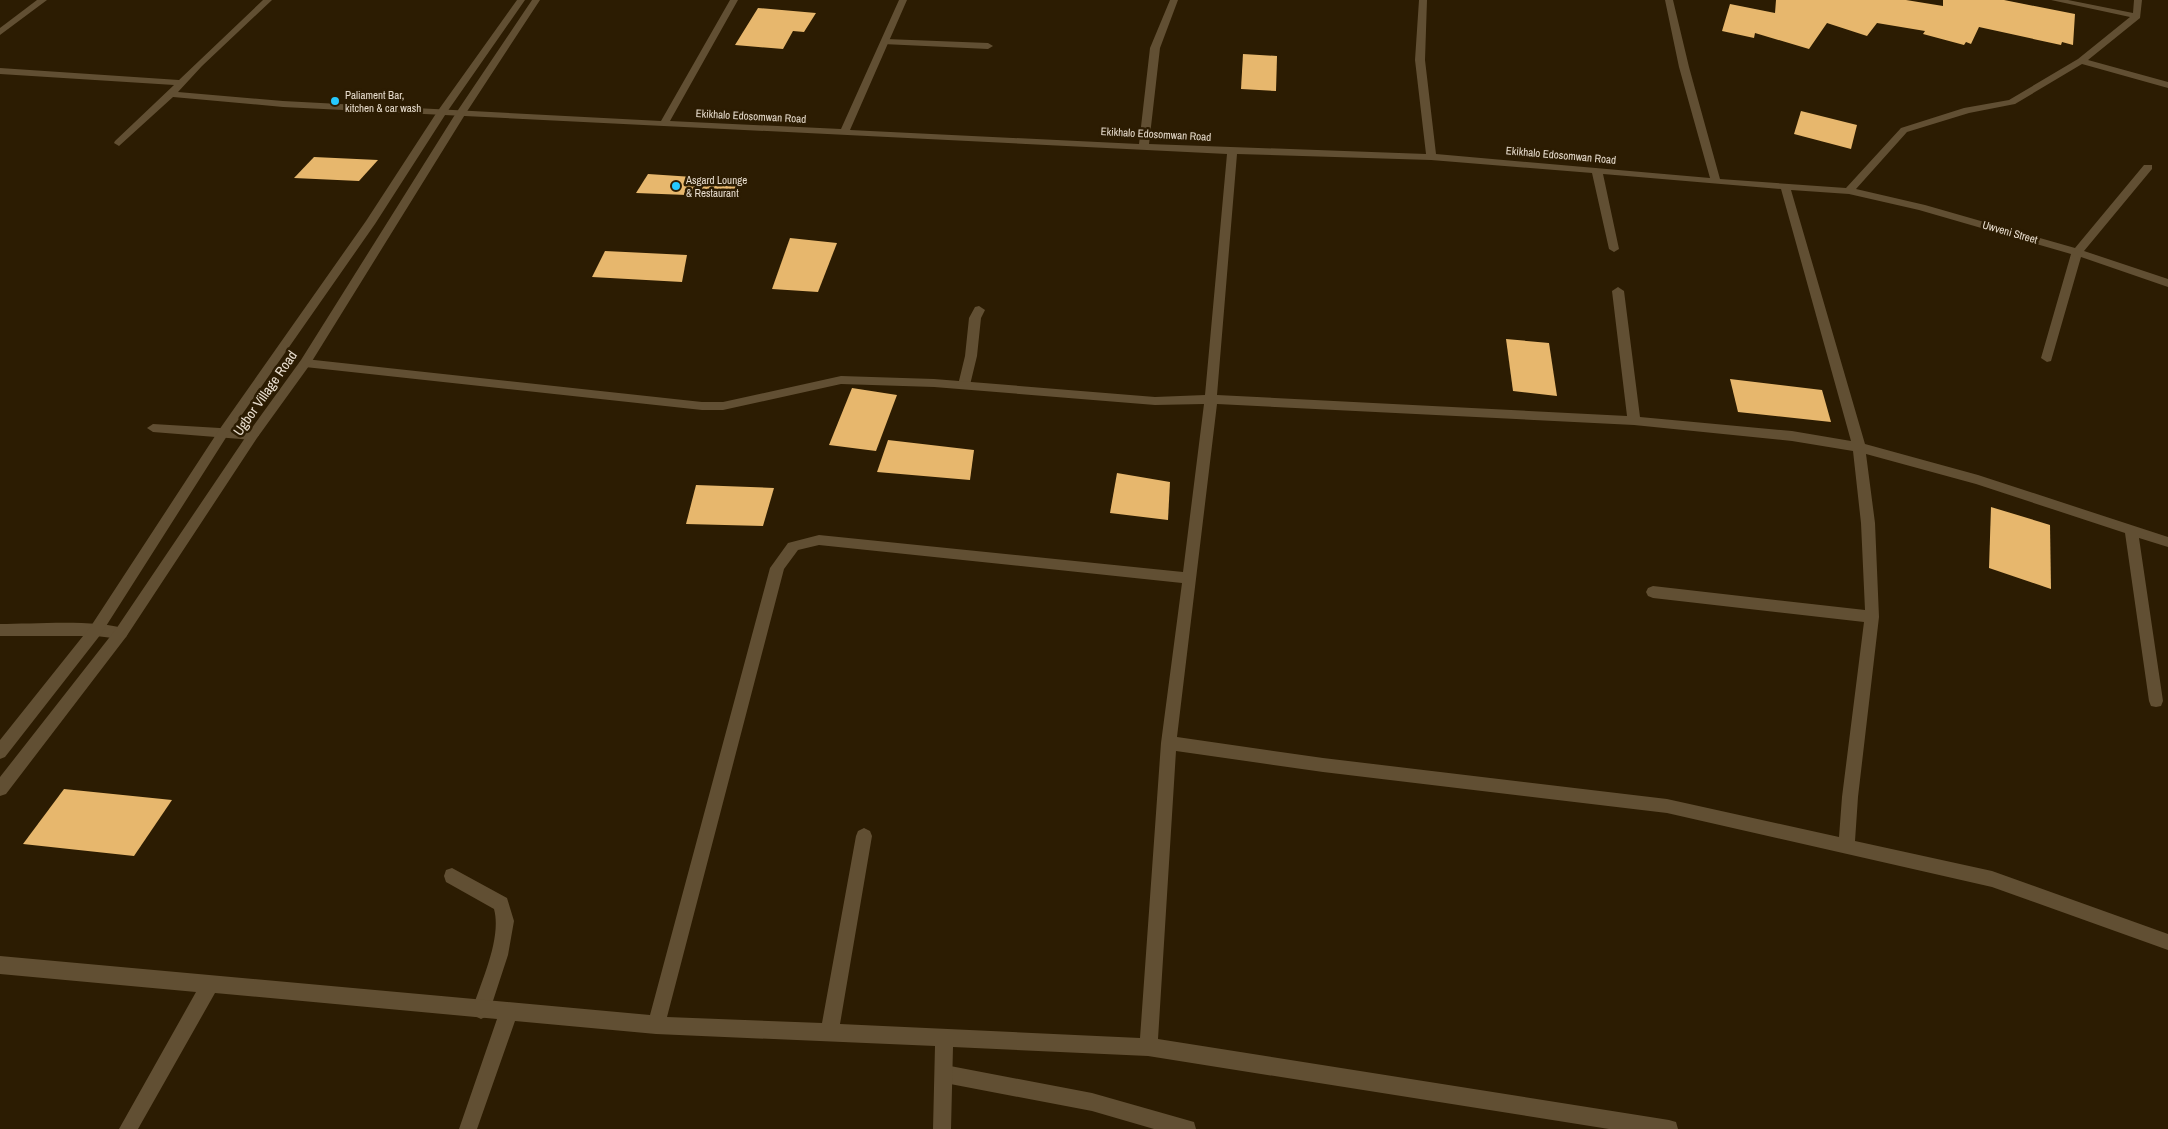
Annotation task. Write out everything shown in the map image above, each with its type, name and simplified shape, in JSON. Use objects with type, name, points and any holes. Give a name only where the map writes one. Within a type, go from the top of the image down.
[{"type":"street","points":[[0,32],[43,0]]},
{"type":"street","points":[[119,143],[268,0]]},
{"type":"street","name":"Ugbor Village Road","points":[[0,752],[96,630],[223,433],[371,222],[442,112],[521,0]]},
{"type":"street","name":"Ugbor Village Road","points":[[0,789],[121,633],[253,435],[305,363],[461,113],[536,0]]},
{"type":"street","points":[[664,124],[734,0]]},
{"type":"street","points":[[844,133],[903,0]]},
{"type":"street","points":[[1144,146],[1155,48],[1174,0]]},
{"type":"street","points":[[1423,0],[1420,60],[1431,158]]},
{"type":"street","points":[[1669,0],[1684,68],[1716,182]]},
{"type":"street","points":[[2055,0],[2137,16]]},
{"type":"street","points":[[1849,191],[1904,130],[1967,110],[2012,102],[2082,61],[2137,16],[2138,0]]},
{"type":"street","points":[[886,42],[988,46]]},
{"type":"street","points":[[2082,61],[2168,85]]},
{"type":"street","points":[[0,71],[182,83]]},
{"type":"street","name":"Ekikhalo Edosomwan Road","points":[[171,94],[283,104],[664,124],[1232,151],[1431,158],[1849,191]]},
{"type":"street","points":[[1148,1047],[1169,743],[1211,399],[1232,151]]},
{"type":"street","points":[[2047,358],[2077,252],[2148,167]]},
{"type":"street","points":[[1597,170],[1614,249]]},
{"type":"street","points":[[1785,186],[1859,447],[1860,476],[1868,523],[1872,617],[1850,797],[1847,846]]},
{"type":"street","name":"Uwveni Street","points":[[1849,191],[1921,206],[2077,252],[2168,282]]},
{"type":"street","points":[[1618,291],[1634,421]]},
{"type":"street","points":[[964,385],[971,356],[975,318],[979,310]]},
{"type":"street","points":[[305,363],[702,406],[723,406],[841,380],[964,385],[1155,401],[1211,399],[1634,421],[1792,436],[1859,447],[1978,480],[2168,542]]},
{"type":"street","points":[[153,428],[253,435]]},
{"type":"street","points":[[2131,529],[2156,701]]},
{"type":"street","points":[[656,1025],[777,568],[789,549],[796,543],[819,540],[1189,578]]},
{"type":"street","points":[[1653,592],[1872,617]]},
{"type":"street","points":[[0,630],[96,630],[121,633]]},
{"type":"street","points":[[1169,743],[1323,765],[1667,806],[1992,879],[2168,942]]},
{"type":"street","points":[[829,1033],[864,836]]},
{"type":"street","points":[[452,876],[501,904],[506,921],[499,955],[480,1010]]},
{"type":"street","points":[[0,965],[656,1025],[1148,1047],[1669,1129]]},
{"type":"street","points":[[128,1129],[210,985]]},
{"type":"street","points":[[468,1129],[509,1012]]},
{"type":"street","points":[[942,1129],[945,1074],[944,1039]]},
{"type":"street","points":[[945,1074],[1092,1102],[1187,1129]]},
{"type":"building","points":[[1776,0],[1906,0],[1943,6],[1943,0],[2004,0],[2075,14],[2073,45],[2062,42],[2061,45],[1979,27],[1971,44],[1966,42],[1964,45],[1923,34],[1925,31],[1877,23],[1867,36],[1827,23],[1809,49],[1755,33],[1754,38],[1722,31],[1730,4],[1775,13]]},
{"type":"building","points":[[758,8],[816,13],[804,32],[793,31],[783,49],[735,45]]},
{"type":"building","points":[[1243,54],[1277,56],[1276,91],[1241,89]]},
{"type":"building","points":[[1801,111],[1857,125],[1851,149],[1794,134]]},
{"type":"building","points":[[314,157],[378,160],[359,181],[294,178]]},
{"type":"building","name":"Asgard Lounge & Restaurant","points":[[648,174],[738,180],[737,197],[636,193]]},
{"type":"building","points":[[790,238],[837,243],[818,292],[772,289]]},
{"type":"building","points":[[605,251],[687,255],[682,282],[592,277]]},
{"type":"building","points":[[1506,339],[1549,343],[1557,396],[1513,391]]},
{"type":"building","points":[[1730,379],[1822,390],[1831,422],[1738,412]]},
{"type":"building","points":[[852,388],[897,395],[876,451],[829,445]]},
{"type":"building","points":[[888,440],[974,450],[970,480],[877,472]]},
{"type":"building","points":[[1117,473],[1170,482],[1168,520],[1110,513]]},
{"type":"building","points":[[696,485],[774,488],[763,526],[686,524]]},
{"type":"building","points":[[1991,507],[2050,525],[2051,589],[1989,568]]},
{"type":"building","points":[[64,789],[172,800],[134,856],[23,844]]},
{"type":"place","name":"Paliament Bar, kitchen & car wash","points":[[335,101]]},
{"type":"place","name":"Asgard Lounge & Restaurant","points":[[676,186]]}]
